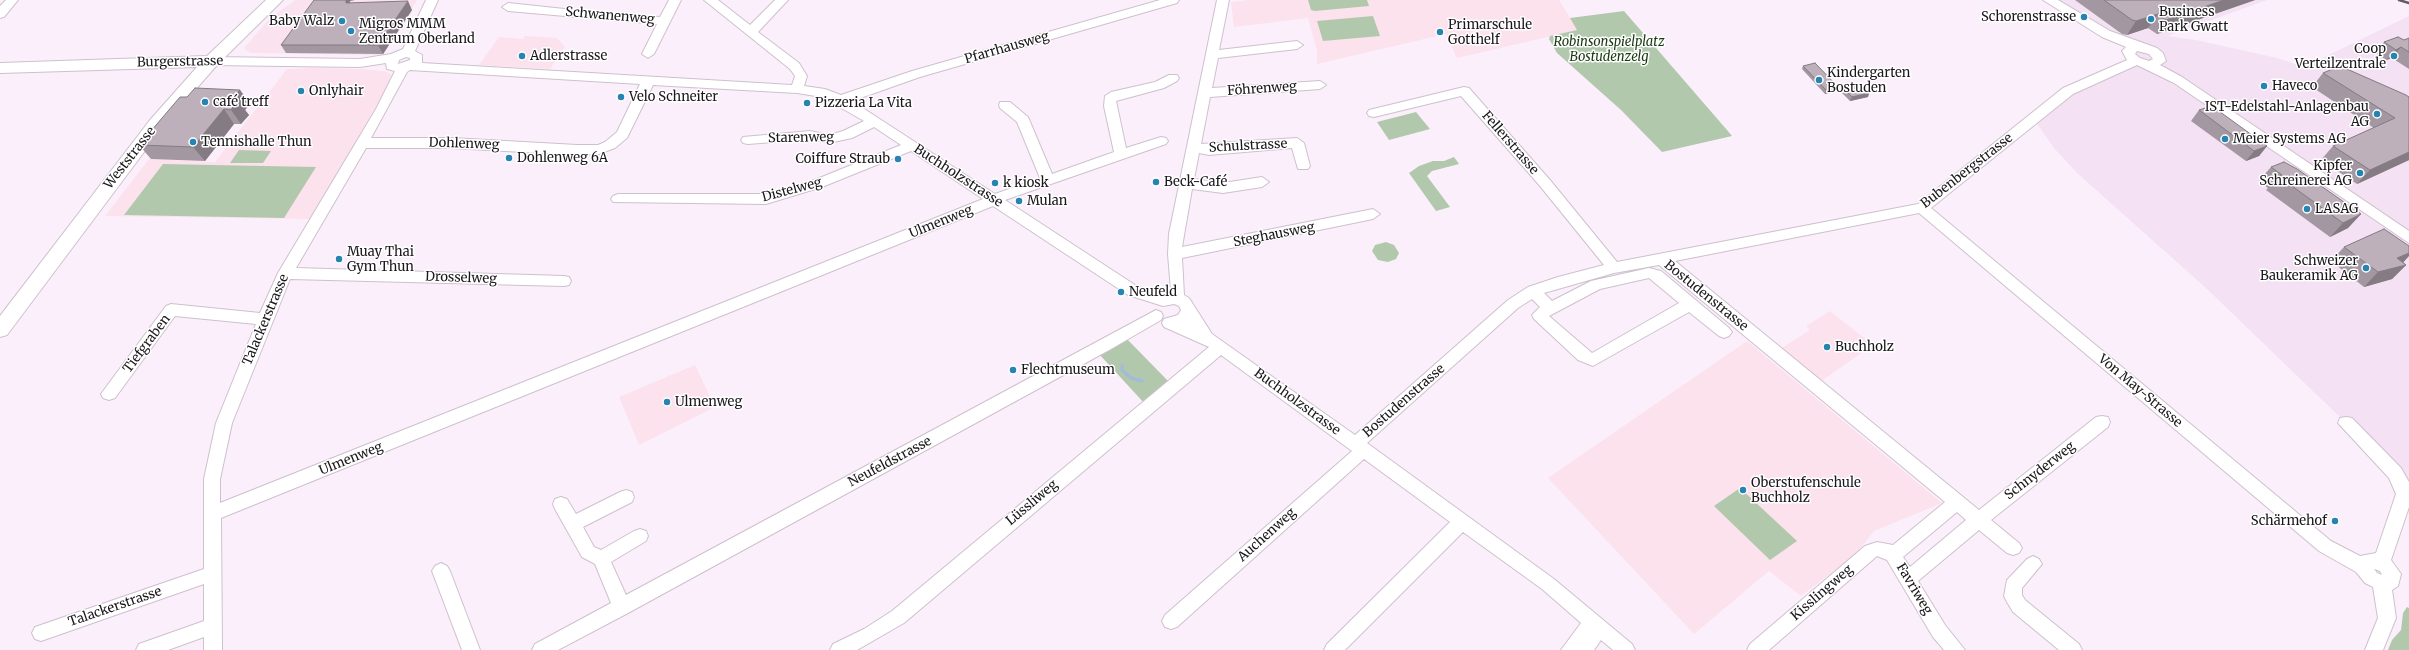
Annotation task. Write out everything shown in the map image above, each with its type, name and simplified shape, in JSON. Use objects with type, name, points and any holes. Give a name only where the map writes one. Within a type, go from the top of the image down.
[{"type":"main road","name":"Weststrasse","points":[[0,330],[130,156],[211,61],[274,0]]},
{"type":"main road","name":"Burgerstrasse","points":[[0,68],[211,61]]},
{"type":"street","points":[[0,14],[12,0]]},
{"type":"street","name":"Talackerstrasse","points":[[213,650],[211,574],[212,479],[220,440],[231,405],[264,319],[285,273],[393,89],[432,0]]},
{"type":"street","points":[[648,54],[666,21],[675,0]]},
{"type":"street","points":[[710,0],[798,69],[801,80],[797,89]]},
{"type":"street","points":[[751,32],[782,0]]},
{"type":"street","name":"Pfarrhausweg","points":[[842,100],[859,92],[916,74],[1173,0]]},
{"type":"street","name":"Schulstrasse","points":[[1162,306],[1178,291],[1175,254],[1176,234],[1186,183],[1197,148],[1204,93],[1223,0]]},
{"type":"street","points":[[2049,0],[2106,34],[2133,53],[2155,62],[2178,80],[2409,238]]},
{"type":"street","name":"Schwanenweg","points":[[508,7],[622,19],[666,21]]},
{"type":"street","points":[[1212,55],[1297,44]]},
{"type":"street","name":"Bubenbergstrasse","points":[[1662,259],[1922,208],[2068,91],[2133,53]]},
{"type":"street","name":"Burgerstrasse","points":[[211,61],[360,63],[404,62]]},
{"type":"street","points":[[404,62],[440,67],[797,89],[825,93],[842,100]]},
{"type":"street","points":[[1121,155],[1110,106],[1110,99],[1116,95],[1159,85],[1173,78]]},
{"type":"street","name":"Dohlenweg","points":[[362,143],[452,143],[577,150],[599,149],[610,145],[622,135],[648,81]]},
{"type":"street","name":"Föhrenweg","points":[[1204,93],[1320,85]]},
{"type":"street","name":"Fellerstrasse","points":[[1374,113],[1464,91],[1545,183],[1614,268]]},
{"type":"street","name":"Buchholzstrasse","points":[[842,100],[1133,291],[1138,298],[1162,306],[1186,304],[1188,311],[1215,343]]},
{"type":"street","points":[[1005,104],[1023,120],[1048,180]]},
{"type":"street","name":"Starenweg","points":[[748,140],[810,135],[829,139],[847,135],[874,121]]},
{"type":"street","name":"Schulstrasse","points":[[1197,148],[1214,145],[1301,139]]},
{"type":"street","name":"Ulmenweg","points":[[211,514],[995,200],[1161,141]]},
{"type":"street","name":"Schulstrasse","points":[[1197,148],[1209,150],[1297,143],[1303,166]]},
{"type":"street","name":"Distelweg","points":[[618,199],[766,199],[817,184],[898,153],[910,145]]},
{"type":"street","points":[[1186,183],[1223,188],[1262,182]]},
{"type":"street","name":"Von May-Strasse","points":[[1922,208],[2325,546],[2363,567],[2371,578],[2380,583]]},
{"type":"street","name":"Steghausweg","points":[[1175,254],[1290,232],[1372,214]]},
{"type":"street","name":"Bostudenstrasse","points":[[1360,446],[1513,304],[1533,292],[1577,277],[1662,259],[1978,520]]},
{"type":"street","name":"Drosselweg","points":[[285,273],[564,281]]},
{"type":"street","points":[[1690,304],[1593,360],[1583,356],[1539,315],[1596,285],[1645,274],[1656,275],[1724,332]]},
{"type":"street","points":[[1533,292],[1550,308]]},
{"type":"street","name":"Buchholzstrasse","points":[[1162,306],[1163,321],[1173,323],[1215,343],[1360,446],[1548,584],[1626,650]]},
{"type":"street","name":"Neufeldstrasse","points":[[541,650],[622,607],[1162,306]]},
{"type":"street","name":"Tiefgraben","points":[[109,394],[171,310],[264,319]]},
{"type":"street","points":[[1173,323],[1183,319],[1188,311]]},
{"type":"street","name":"Lüssliweg","points":[[839,650],[870,635],[898,617],[1215,343]]},
{"type":"street","name":"Schnyderweg","points":[[1908,579],[1978,520],[2102,422]]},
{"type":"street","points":[[2346,423],[2395,473],[2403,487],[2404,494],[2400,509],[2381,563]]},
{"type":"street","name":"Auchenweg","points":[[1171,621],[1360,446]]},
{"type":"street","points":[[572,524],[626,497]]},
{"type":"street","name":"Favriweg","points":[[1956,650],[1939,631],[1893,555],[1957,502]]},
{"type":"street","points":[[561,504],[588,552],[601,559],[622,607]]},
{"type":"street","points":[[1978,520],[2013,548]]},
{"type":"street","points":[[1333,650],[1462,522]]},
{"type":"street","points":[[601,559],[640,536]]},
{"type":"street","name":"Kisslingweg","points":[[1756,650],[1871,551],[1881,550],[1893,555]]},
{"type":"street","points":[[2363,567],[2367,561],[2381,563],[2390,570],[2393,578],[2390,583],[2380,583],[2386,602],[2387,618],[2374,650]]},
{"type":"street","points":[[2033,564],[2013,585],[2013,596],[2019,606],[2073,650]]},
{"type":"street","points":[[441,572],[471,650]]},
{"type":"street","name":"Talackerstrasse","points":[[42,633],[211,574]]},
{"type":"street","points":[[1570,650],[1596,624]]},
{"type":"street","points":[[1584,650],[1596,624]]},
{"type":"street","points":[[145,650],[212,626]]},
{"type":"shaded area","points":[[295,0],[417,0],[383,55],[250,53],[244,48],[270,18]]},
{"type":"shaded area","name":"Primarschule Gotthelf","points":[[1249,0],[1559,0],[1578,30],[1457,58],[1446,34],[1317,64],[1317,51],[1308,18],[1234,27],[1231,2]]},
{"type":"shaded area","points":[[2057,0],[2267,0],[2167,36],[2196,40],[2277,58],[2304,67],[2409,16],[2409,513],[2400,509],[2404,494],[2346,423],[2207,289],[2076,172],[2054,148],[2033,118],[2044,109],[2133,62],[2126,40]]},
{"type":"shaded area","name":"Adlerstrasse","points":[[525,36],[557,38],[565,47],[550,69],[479,65],[499,37],[523,39]]},
{"type":"shaded area","points":[[287,69],[360,69],[384,71],[391,74],[388,86],[310,219],[105,216],[149,159],[215,162]]},
{"type":"shaded area","name":"Buchholz","points":[[1830,311],[1873,345],[1820,382],[1780,349],[1810,330],[1806,326]]},
{"type":"shaded area","name":"Oberstufenschule Buchholz","points":[[1747,341],[1942,503],[1874,531],[1856,554],[1801,596],[1769,571],[1694,634],[1548,478]]},
{"type":"shaded area","name":"Ulmenweg","points":[[695,365],[715,407],[639,445],[619,397]]},
{"type":"green space","points":[[1308,0],[1367,0],[1369,6],[1315,11],[1311,10]]},
{"type":"green space","name":"Robinsonspielplatz Bostudenzelg","points":[[1624,11],[1732,136],[1662,152],[1621,110],[1557,53],[1549,39],[1550,36],[1577,30],[1570,18]]},
{"type":"green space","points":[[1373,16],[1380,36],[1323,41],[1317,21]]},
{"type":"green space","points":[[1416,112],[1430,129],[1389,140],[1377,122]]},
{"type":"green space","points":[[239,150],[271,151],[263,163],[230,163]]},
{"type":"green space","points":[[1454,157],[1459,164],[1432,171],[1427,176],[1450,207],[1436,211],[1409,173],[1419,166],[1433,161],[1444,161]]},
{"type":"green space","points":[[163,164],[316,167],[284,218],[124,215]]},
{"type":"green space","points":[[1386,242],[1394,245],[1399,253],[1396,259],[1388,262],[1378,260],[1372,251],[1375,245]]},
{"type":"green space","points":[[1127,339],[1170,383],[1145,404],[1099,354]]},
{"type":"green space","points":[[1740,488],[1797,541],[1770,560],[1714,506]]},
{"type":"green space","points":[[2407,607],[2409,608],[2409,650],[2388,650],[2392,640],[2401,630],[2403,613]]},
{"type":"building","name":"Migros MMM Zentrum Oberland","points":[[314,0],[346,0],[346,3],[408,1],[378,45],[281,45]]},
{"type":"building","points":[[2104,0],[2224,0],[2166,20],[2158,14],[2136,21],[2132,20]]},
{"type":"building","points":[[2398,37],[2404,40],[2409,38],[2409,52],[2401,47],[2396,50],[2384,42]]},
{"type":"building","points":[[1815,63],[1839,88],[1827,91],[1803,66]]},
{"type":"building","points":[[2340,66],[2409,97],[2409,152],[2370,170],[2333,146],[2395,118],[2323,73]]},
{"type":"building","points":[[1861,85],[1869,93],[1852,97],[1844,89]]},
{"type":"building","points":[[195,88],[240,90],[231,100],[238,100],[231,110],[224,109],[193,147],[139,145],[180,97],[187,97]]},
{"type":"building","points":[[2212,106],[2267,146],[2254,151],[2199,110]]},
{"type":"building","points":[[2284,162],[2297,169],[2361,214],[2343,223],[2278,176],[2282,175],[2271,167]]},
{"type":"building","points":[[2384,229],[2409,246],[2409,253],[2397,258],[2406,265],[2378,272],[2344,247]]},
{"type":"waterway","points":[[1122,366],[1122,370],[1131,378],[1142,381]]},
{"type":"railway","points":[[2399,0],[2409,3]]},
{"type":"place","name":"Schorenstrasse","points":[[2084,17]]},
{"type":"place","name":"Business Park Gwatt","points":[[2151,19]]},
{"type":"place","name":"Baby Walz","points":[[342,21]]},
{"type":"place","name":"Migros MMM Zentrum Oberland","points":[[351,31]]},
{"type":"place","name":"Primarschule Gotthelf","points":[[1440,32]]},
{"type":"place","name":"Adlerstrasse","points":[[522,56]]},
{"type":"place","name":"Coop Verteilzentrale","points":[[2394,56]]},
{"type":"place","name":"Kindergarten Bostuden","points":[[1819,80]]},
{"type":"place","name":"Haveco","points":[[2264,86]]},
{"type":"place","name":"Onlyhair","points":[[301,91]]},
{"type":"place","name":"Velo Schneiter","points":[[621,97]]},
{"type":"place","name":"café treff","points":[[205,102]]},
{"type":"place","name":"Pizzeria La Vita","points":[[807,103]]},
{"type":"place","name":"IST-Edelstahl-Anlagenbau AG","points":[[2377,114]]},
{"type":"place","name":"Meier Systems AG","points":[[2225,139]]},
{"type":"place","name":"Tennishalle Thun","points":[[193,142]]},
{"type":"place","name":"Dohlenweg 6A","points":[[509,158]]},
{"type":"place","name":"Coiffure Straub","points":[[898,159]]},
{"type":"place","name":"Kipfer Schreinerei AG","points":[[2360,173]]},
{"type":"place","name":"Beck-Café","points":[[1156,182]]},
{"type":"place","name":"k kiosk","points":[[995,183]]},
{"type":"place","name":"Mulan","points":[[1019,201]]},
{"type":"place","name":"LASAG","points":[[2307,209]]},
{"type":"place","name":"Muay Thai Gym Thun","points":[[339,259]]},
{"type":"place","name":"Schweizer Baukeramik AG","points":[[2366,268]]},
{"type":"place","name":"Neufeld","points":[[1121,292]]},
{"type":"place","name":"Buchholz","points":[[1827,347]]},
{"type":"place","name":"Flechtmuseum","points":[[1013,370]]},
{"type":"place","name":"Ulmenweg","points":[[667,402]]},
{"type":"place","name":"Oberstufenschule Buchholz","points":[[1743,490]]},
{"type":"place","name":"Schärmehof","points":[[2335,521]]}]
